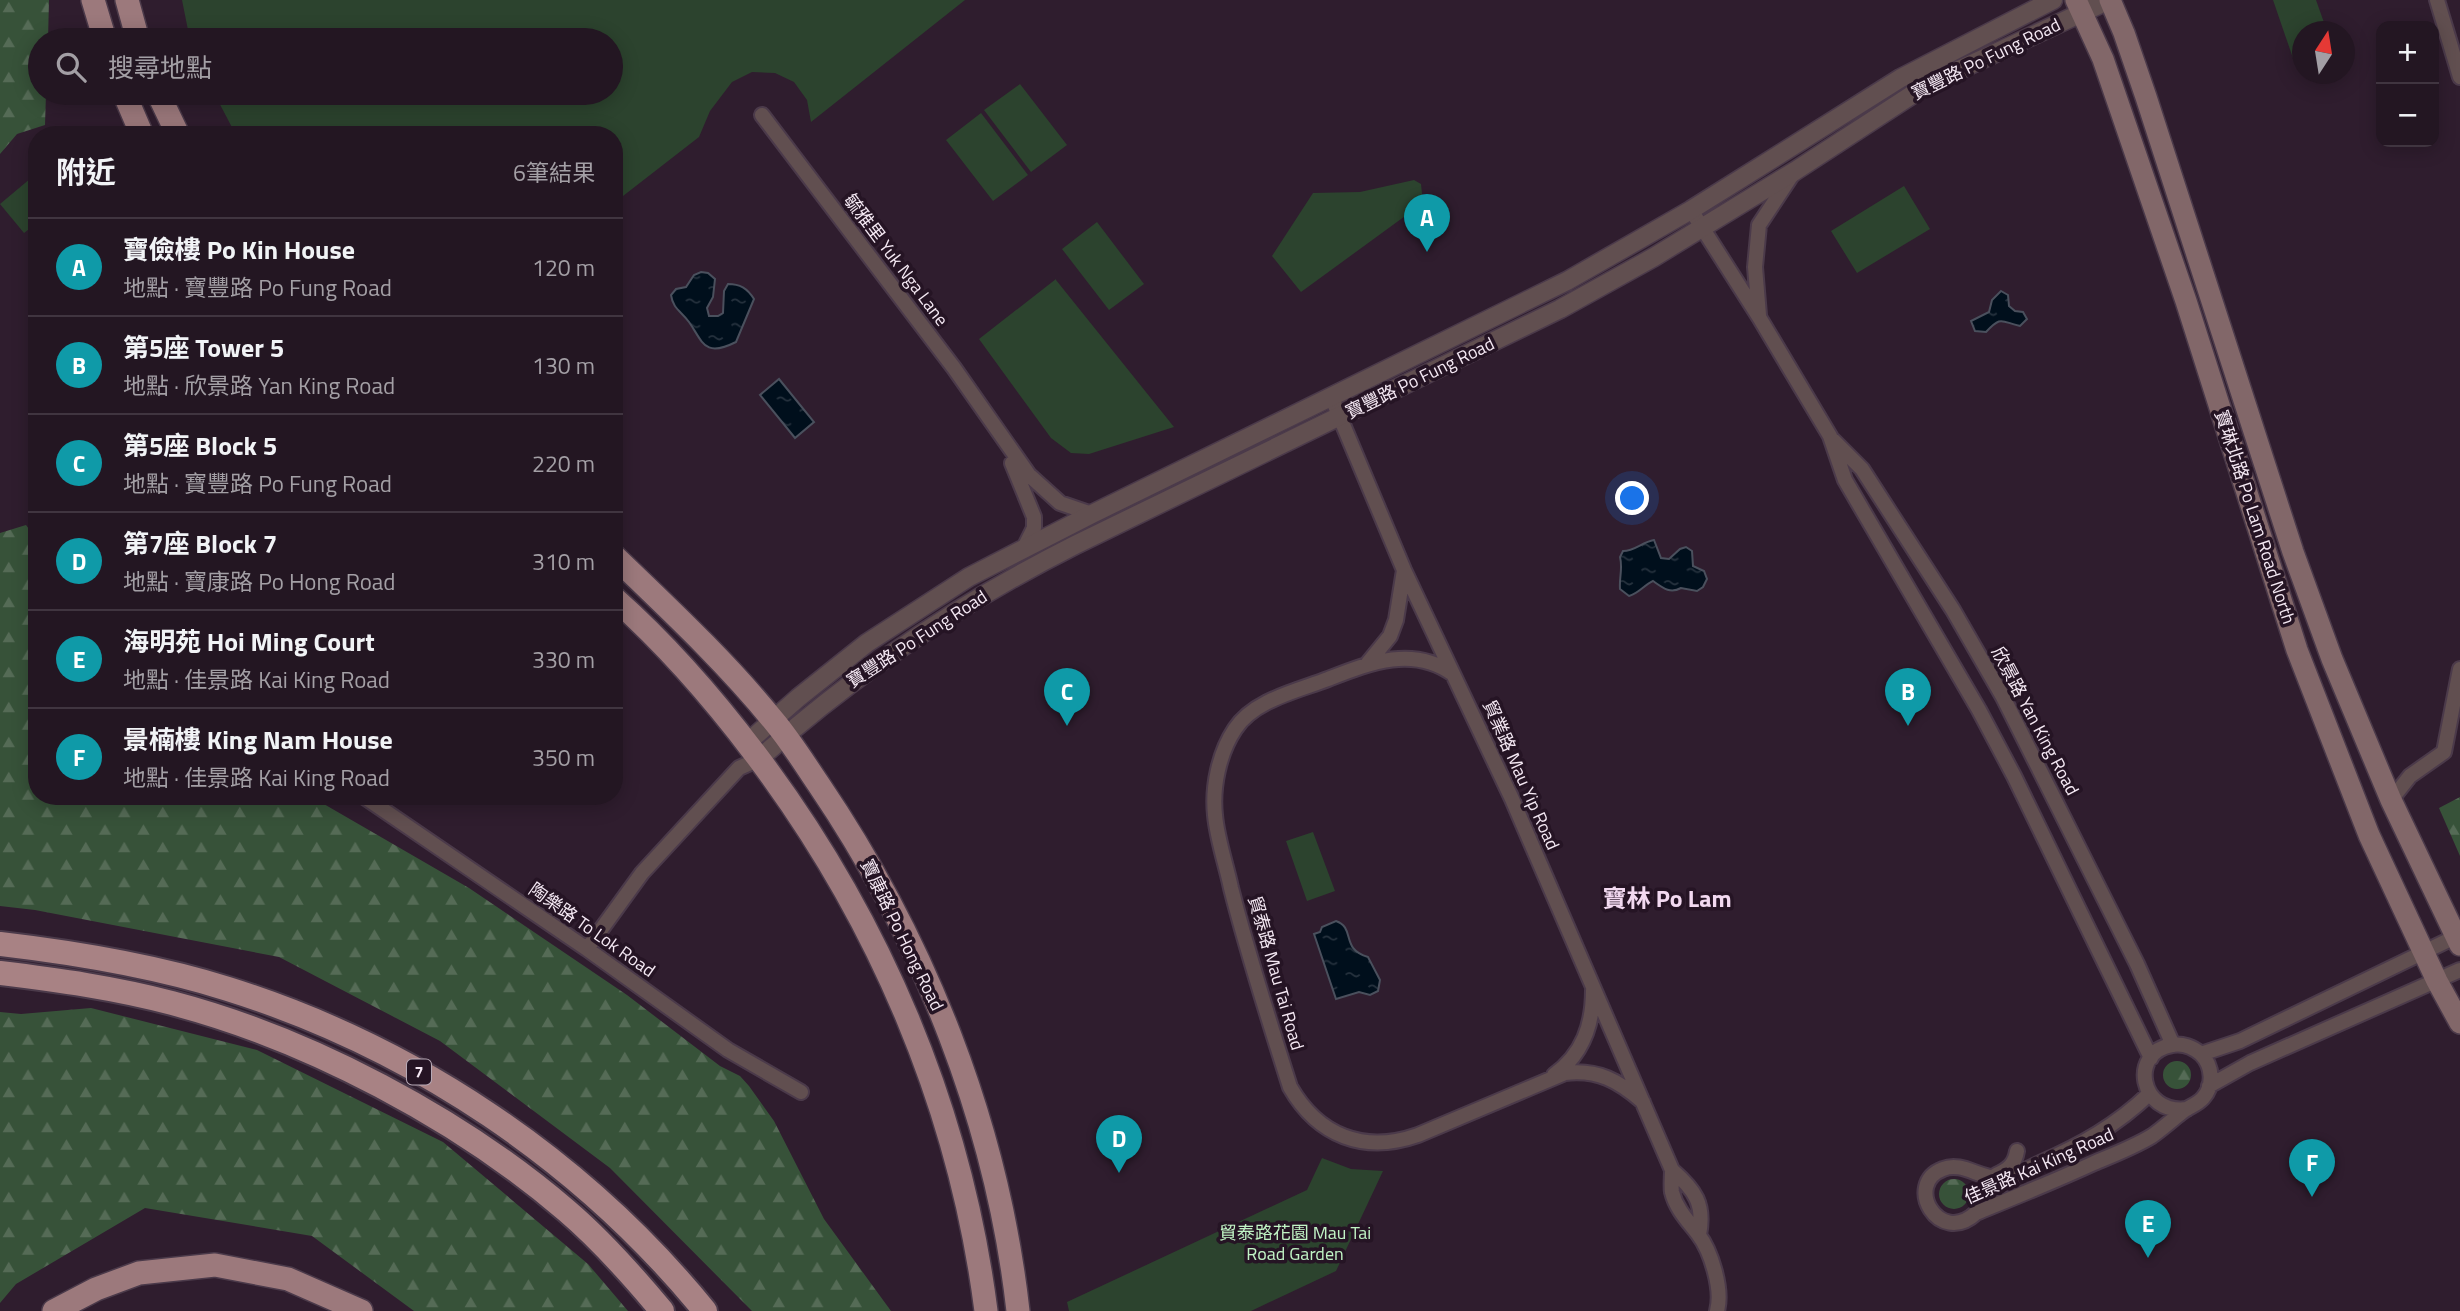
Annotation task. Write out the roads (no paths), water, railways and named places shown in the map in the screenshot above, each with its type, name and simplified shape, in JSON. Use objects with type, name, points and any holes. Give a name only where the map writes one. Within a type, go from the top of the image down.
[{"type":"highway","name":"7","points":[[0,944],[159,971],[263,1001],[329,1027],[418,1071],[483,1111],[572,1177],[643,1242],[705,1311]]},
{"type":"highway","name":"7","points":[[0,973],[144,996],[208,1014],[305,1051],[389,1091],[504,1163],[567,1211],[618,1261],[662,1311]]},
{"type":"main road","points":[[93,0],[101,28]]},
{"type":"main road","points":[[127,0],[135,28]]},
{"type":"main road","name":"寶琳北路 Po Lam Road North","points":[[2109,0],[2124,33],[2146,97],[2294,552],[2332,659],[2391,800],[2457,941]]},
{"type":"main road","name":"寶琳北路 Po Lam Road North","points":[[2079,6],[2103,59],[2186,301],[2297,650],[2369,835],[2437,981],[2460,1023]]},
{"type":"main road","points":[[129,105],[138,126]]},
{"type":"main road","points":[[164,105],[174,126]]},
{"type":"main road","name":"寶康路 Po Hong Road","points":[[623,565],[732,675],[779,728],[862,851],[886,894],[929,985],[969,1091],[984,1140],[1007,1242],[1018,1311]]},
{"type":"main road","name":"寶康路 Po Hong Road","points":[[623,607],[698,682],[748,757],[800,815],[839,877],[874,943],[919,1044],[937,1092],[959,1174],[986,1311]]},
{"type":"main road","points":[[54,1311],[96,1289],[139,1273],[215,1265],[288,1279],[361,1311]]},
{"type":"street","name":"寶豐路 Po Fung Road","points":[[587,949],[642,873],[748,757],[867,642],[969,577],[1024,548],[1544,293],[1691,210],[1890,84],[1945,53],[2053,0]]},
{"type":"street","name":"寶豐路 Po Fung Road","points":[[779,728],[990,591],[1075,545],[1560,309],[1702,228],[1927,85],[2079,6],[2109,0]]},
{"type":"street","points":[[2437,0],[2460,76]]},
{"type":"street","name":"毓雅里 Yuk Nga Lane","points":[[762,115],[954,368],[1029,475],[1060,503],[1092,513]]},
{"type":"street","name":"欣景路 Yan King Road","points":[[1759,317],[1755,267],[1759,225],[1795,171]]},
{"type":"street","name":"欣景路 Yan King Road","points":[[1691,210],[1830,436],[1845,480],[2010,767],[2151,1058]]},
{"type":"street","name":"貿業路 Mau Yip Road","points":[[1331,396],[1404,570],[1512,799],[1672,1170],[1689,1185],[1698,1202],[1703,1215],[1699,1235],[1717,1276],[1720,1290],[1717,1311]]},
{"type":"street","name":"毓雅里 Yuk Nga Lane","points":[[996,430],[1034,517],[1034,528],[1024,548]]},
{"type":"street","name":"欣景路 Yan King Road","points":[[1830,436],[1862,469],[1952,610],[2003,697],[2137,964],[2172,1045]]},
{"type":"street","name":"貿泰路 Mau Tai Road","points":[[1368,663],[1390,636],[1396,620],[1404,570]]},
{"type":"street","name":"貿泰路 Mau Tai Road","points":[[1453,674],[1433,662],[1417,658],[1368,663],[1252,711],[1236,728],[1220,760],[1215,789],[1215,815],[1220,840],[1242,929],[1290,1087],[1307,1112],[1330,1130],[1359,1141],[1381,1143],[1418,1135],[1552,1077],[1578,1072],[1605,1076],[1621,1084],[1643,1102]]},
{"type":"street","points":[[2391,800],[2410,776],[2444,752],[2460,669]]},
{"type":"street","name":"陶樂路 To Lok Road","points":[[376,805],[587,949],[728,1050],[802,1092]]},
{"type":"street","points":[[2200,1054],[2240,1041],[2424,951],[2457,941]]},
{"type":"street","name":"佳景路 Kai King Road","points":[[2149,1094],[2129,1114],[2103,1132],[2018,1173],[2003,1178],[1988,1178],[1960,1167],[1952,1166],[1938,1171],[1927,1186],[1928,1208],[1935,1216],[1949,1223],[1966,1220],[1976,1213],[2065,1176],[2152,1135],[2202,1099],[2209,1086],[2250,1063],[2460,971]]},
{"type":"street","name":"貿泰路 Mau Tai Road","points":[[1552,1077],[1570,1062],[1584,1042],[1593,1012],[1593,985]]},
{"type":"street","points":[[2187,1109],[2178,1110],[2161,1105],[2149,1094],[2144,1080],[2151,1058],[2164,1047],[2183,1045],[2200,1054],[2209,1068],[2209,1086]]},
{"type":"street","points":[[1988,1178],[2010,1167],[2017,1151]]},
{"type":"water","points":[[708,273],[715,279],[713,297],[707,308],[709,316],[723,313],[724,291],[728,284],[743,287],[754,299],[736,342],[725,347],[706,346],[672,300],[671,295],[676,289],[686,287],[694,275]]},
{"type":"water","points":[[2001,291],[2008,295],[2009,306],[2015,311],[2023,312],[2027,319],[2020,326],[2002,321],[1995,323],[1986,332],[1975,331],[1971,321],[1989,312],[1992,300]]},
{"type":"water","points":[[779,379],[814,422],[795,438],[760,395]]},
{"type":"water","points":[[1654,540],[1661,558],[1669,559],[1686,547],[1692,551],[1693,566],[1704,571],[1707,579],[1703,587],[1697,591],[1681,588],[1670,590],[1653,581],[1629,596],[1620,589],[1620,557],[1623,551]]},
{"type":"water","points":[[1336,921],[1346,928],[1354,949],[1368,957],[1380,980],[1378,991],[1370,995],[1359,992],[1336,999],[1314,934]]},
{"type":"place","name":"寶儉樓 Po Kin House","points":[[1427,252]]},
{"type":"place","name":"第5座 Block 5","points":[[1067,726]]},
{"type":"place","name":"第5座 Tower 5","points":[[1908,726]]},
{"type":"place","name":"第7座 Block 7","points":[[1119,1173]]},
{"type":"place","name":"景楠樓 King Nam House","points":[[2312,1197]]},
{"type":"place","name":"海明苑 Hoi Ming Court","points":[[2148,1258]]},
{"type":"district","name":"寶林 Po Lam","points":[[1667,899]]},
{"type":"park label","name":"貿泰路花園 Mau Tai Road Garden","points":[[1295,1243]]}]
